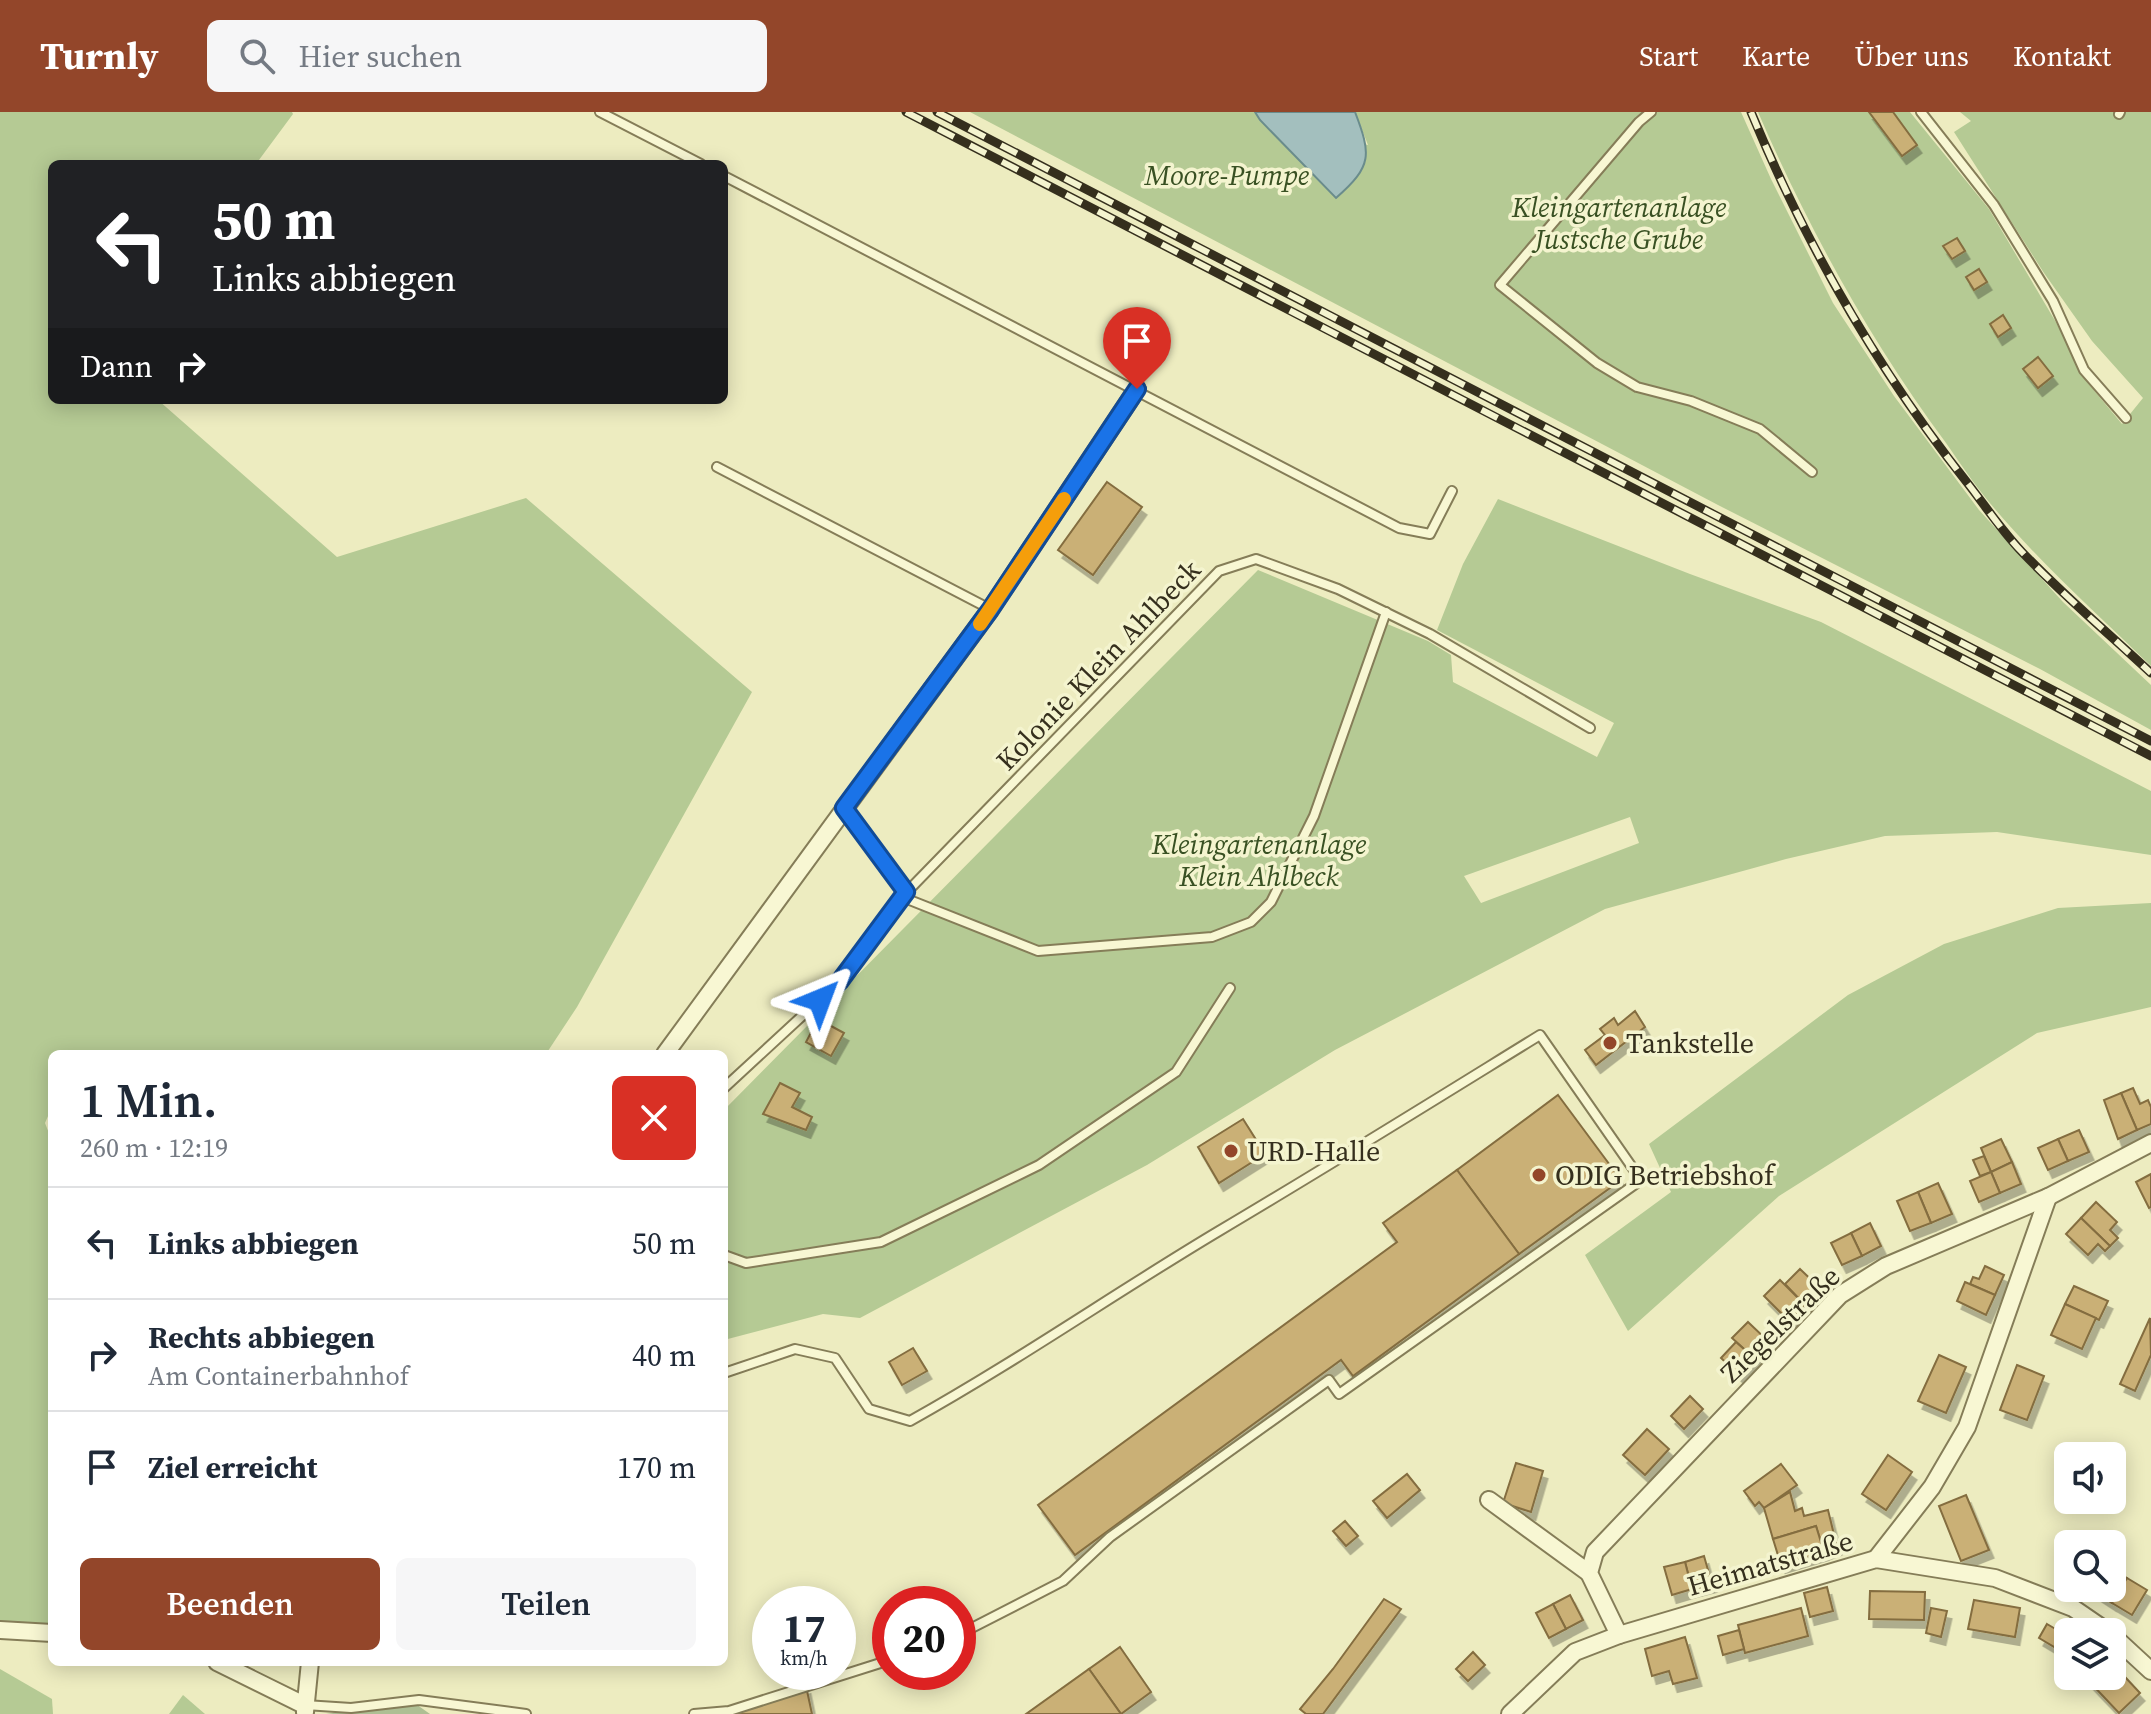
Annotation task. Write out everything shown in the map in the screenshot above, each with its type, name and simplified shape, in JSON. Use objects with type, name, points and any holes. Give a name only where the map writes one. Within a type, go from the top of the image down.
[{"type":"street","points":[[668,1050],[990,610],[1137,389]]},
{"type":"street","name":"Ziegelstraße","points":[[1589,1573],[1595,1552],[1840,1295],[1886,1266],[2048,1197],[2151,1143]]},
{"type":"street","points":[[1876,1559],[1932,1487],[1967,1427],[2048,1197]]},
{"type":"street","points":[[1489,1500],[1589,1573],[1619,1635]]},
{"type":"street","name":"Heimatstraße","points":[[1510,1714],[1575,1652],[1619,1635],[1876,1559],[1995,1578],[2073,1608],[2088,1618]]},
{"type":"street","points":[[0,1630],[48,1633]]},
{"type":"street","name":"Heimatstraße","points":[[2126,1645],[2151,1671]]},
{"type":"street","points":[[224,1666],[305,1710],[310,1666]]},
{"type":"lane","points":[[600,112],[693,160]]},
{"type":"lane","points":[[1651,112],[1639,122],[1500,285],[1597,363],[1637,387],[1691,401],[1760,429],[1812,472]]},
{"type":"lane","points":[[1921,112],[1994,205],[2053,301],[2084,370],[2126,418]]},
{"type":"lane","points":[[728,178],[1399,528],[1430,534],[1452,491]]},
{"type":"lane","points":[[717,467],[990,610]]},
{"type":"lane","name":"Kolonie Klein Ahlbeck","points":[[728,1084],[840,981],[904,894],[1219,571],[1256,559],[1338,589],[1430,634],[1590,728]]},
{"type":"lane","points":[[844,808],[904,894],[1038,951],[1212,937],[1251,922],[1271,902],[1314,816],[1386,612]]},
{"type":"lane","points":[[728,1256],[746,1263],[881,1242],[1039,1165],[1176,1072],[1230,988]]},
{"type":"lane","points":[[728,1372],[795,1349],[835,1358],[869,1409],[910,1421],[984,1380],[1218,1231],[1289,1191],[1540,1035],[1641,1180],[1339,1394],[1329,1380],[1110,1537],[1063,1581],[976,1626]]},
{"type":"lane","points":[[694,1714],[729,1711],[872,1666]]},
{"type":"lane","points":[[305,1710],[419,1700],[526,1714]]},
{"type":"green space","points":[[0,112],[292,112],[259,160],[48,160],[48,404],[163,404],[337,557],[526,498],[752,692],[577,1007],[549,1050],[48,1050],[48,1116],[45,1123],[48,1131],[48,1626],[0,1621]]},
{"type":"green space","points":[[970,112],[1255,112],[1260,120],[1368,145],[1355,112],[1741,112],[1833,303],[1894,396],[1979,510],[2063,602],[2151,685],[2151,730],[2040,669],[1718,505]]},
{"type":"green space","points":[[1758,112],[1910,112],[1989,209],[2057,324],[2087,382],[2122,424],[2143,398],[2092,341],[2044,273],[1954,132],[1971,121],[1960,112],[2151,112],[2151,666],[2027,545],[1989,502],[1918,404],[1843,283],[1798,199]]},
{"type":"green space","name":"Kleingartenanlage Klein Ahlbeck","points":[[1498,499],[1821,622],[2151,791],[2151,855],[1997,832],[1885,836],[1786,859],[1605,909],[1335,1050],[1147,1165],[860,1318],[823,1314],[728,1339],[728,1106],[1258,570],[1428,641],[1451,655],[1453,682],[1597,757],[1614,723],[1437,630],[1463,564]],"holes":[[[1630,817],[1639,843],[1481,903],[1464,876]]]},
{"type":"green space","points":[[2151,903],[2151,1007],[2037,1033],[1779,1196],[1628,1331],[1585,1255],[1671,1192],[1649,1144],[1848,995],[1944,944],[2058,908]]},
{"type":"green space","points":[[0,1669],[52,1699],[53,1714],[0,1714]]},
{"type":"green space","points":[[183,1695],[205,1714],[169,1714]]},
{"type":"green space","points":[[413,1702],[430,1714],[326,1714]]},
{"type":"water","points":[[1255,112],[1355,112],[1366,149],[1357,177],[1336,198]]},
{"type":"building","points":[[1869,112],[1893,112],[1917,145],[1902,156]]},
{"type":"building","points":[[1957,238],[1965,251],[1952,259],[1943,246]]},
{"type":"building","points":[[1979,269],[1987,282],[1974,290],[1966,277]]},
{"type":"building","points":[[2003,315],[2011,328],[1998,337],[1990,324]]},
{"type":"building","points":[[2038,357],[2053,376],[2038,388],[2023,369]]},
{"type":"building","points":[[1107,482],[1142,507],[1093,575],[1058,550]]},
{"type":"building","name":"Tankstelle","points":[[1635,1011],[1645,1027],[1596,1065],[1585,1050],[1605,1035],[1600,1029],[1614,1018],[1618,1025]]},
{"type":"building","points":[[818,1019],[844,1033],[831,1056],[806,1042]]},
{"type":"building","points":[[780,1083],[800,1093],[792,1107],[812,1117],[806,1130],[763,1114]]},
{"type":"building","points":[[2133,1088],[2140,1104],[2148,1100],[2151,1107],[2151,1124],[2137,1130],[2121,1093]]},
{"type":"building","points":[[2121,1093],[2137,1130],[2118,1139],[2104,1100]]},
{"type":"building","name":"ODIG Betriebshof","points":[[1558,1095],[1621,1180],[1519,1254],[1457,1170]]},
{"type":"building","name":"URD-Halle","points":[[1243,1119],[1265,1154],[1219,1183],[1198,1147]]},
{"type":"building","points":[[2079,1130],[2089,1152],[2068,1161],[2058,1139]]},
{"type":"building","points":[[2001,1139],[2012,1162],[1991,1172],[1981,1148]]},
{"type":"building","points":[[2058,1139],[2068,1161],[2048,1170],[2038,1148]]},
{"type":"building","points":[[1984,1156],[1991,1172],[1980,1176],[1973,1160]]},
{"type":"building","points":[[2012,1162],[2021,1184],[2000,1193],[1991,1172]]},
{"type":"building","points":[[1457,1170],[1519,1254],[1353,1376],[1341,1360],[1075,1555],[1038,1505],[1397,1242],[1383,1223]]},
{"type":"building","points":[[1991,1172],[2000,1193],[1979,1202],[1970,1181]]},
{"type":"building","points":[[2151,1174],[2151,1207],[2149,1208],[2136,1182]]},
{"type":"building","points":[[1938,1183],[1952,1214],[1931,1223],[1918,1192]]},
{"type":"building","points":[[1918,1192],[1931,1223],[1910,1231],[1897,1201]]},
{"type":"building","points":[[2096,1202],[2117,1222],[2110,1230],[2118,1238],[2110,1246],[2081,1218]]},
{"type":"building","points":[[2081,1218],[2110,1246],[2105,1251],[2098,1244],[2088,1255],[2066,1234]]},
{"type":"building","points":[[1870,1223],[1881,1246],[1862,1256],[1851,1233]]},
{"type":"building","points":[[1851,1233],[1862,1256],[1842,1265],[1831,1243]]},
{"type":"building","points":[[1985,1266],[2004,1275],[1995,1295],[1970,1284],[1973,1277],[1979,1279]]},
{"type":"building","points":[[1800,1269],[1821,1289],[1805,1305],[1785,1284]]},
{"type":"building","points":[[1780,1280],[1805,1305],[1789,1321],[1764,1296]]},
{"type":"building","points":[[1965,1282],[1995,1295],[1986,1315],[1957,1301]]},
{"type":"building","points":[[2074,1286],[2108,1301],[2099,1320],[2065,1304]]},
{"type":"building","points":[[2065,1304],[2096,1318],[2082,1349],[2051,1335]]},
{"type":"building","points":[[2150,1318],[2151,1355],[2135,1391],[2120,1384]]},
{"type":"building","points":[[1748,1322],[1769,1342],[1754,1358],[1732,1338]]},
{"type":"building","points":[[1736,1342],[1754,1358],[1739,1375],[1721,1358]]},
{"type":"building","points":[[913,1348],[927,1371],[902,1385],[889,1362]]},
{"type":"building","points":[[1939,1355],[1966,1367],[1946,1413],[1918,1401]]},
{"type":"building","points":[[2017,1365],[2044,1376],[2027,1420],[2000,1410]]},
{"type":"building","points":[[1690,1396],[1703,1409],[1684,1429],[1671,1416]]},
{"type":"building","points":[[1647,1429],[1669,1449],[1645,1475],[1623,1455]]},
{"type":"building","points":[[1888,1455],[1912,1472],[1886,1510],[1862,1494]]},
{"type":"building","points":[[1516,1463],[1543,1471],[1531,1512],[1503,1503]]},
{"type":"building","points":[[1781,1464],[1797,1485],[1764,1508],[1759,1502],[1755,1506],[1744,1491]]},
{"type":"building","points":[[1407,1474],[1420,1490],[1387,1518],[1373,1501]]},
{"type":"building","points":[[1790,1492],[1795,1511],[1802,1508],[1804,1516],[1828,1510],[1837,1547],[1824,1552],[1816,1526],[1773,1539],[1764,1508]]},
{"type":"building","points":[[1966,1495],[1989,1550],[1961,1561],[1939,1506]]},
{"type":"building","points":[[1345,1521],[1358,1536],[1346,1546],[1333,1531]]},
{"type":"building","points":[[1816,1526],[1824,1552],[1781,1565],[1773,1539]]},
{"type":"building","points":[[1704,1556],[1712,1584],[1692,1589],[1685,1562]]},
{"type":"building","points":[[1685,1562],[1692,1589],[1672,1595],[1664,1567]]},
{"type":"building","points":[[2126,1580],[2147,1590],[2132,1615],[2112,1603],[2126,1602]]},
{"type":"building","points":[[1827,1587],[1833,1611],[1810,1617],[1804,1593]]},
{"type":"building","points":[[1870,1591],[1925,1592],[1924,1620],[1869,1619]]},
{"type":"building","points":[[1570,1595],[1583,1620],[1566,1629],[1553,1604]]},
{"type":"building","points":[[1384,1599],[1401,1609],[1323,1714],[1306,1714],[1300,1709]]},
{"type":"building","points":[[1974,1600],[2020,1608],[2015,1637],[1968,1629]]},
{"type":"building","points":[[1553,1604],[1566,1629],[1549,1638],[1536,1613]]},
{"type":"building","points":[[1801,1608],[1808,1636],[1745,1653],[1738,1625]]},
{"type":"building","points":[[1931,1608],[1947,1611],[1941,1637],[1926,1633]]},
{"type":"building","points":[[2047,1624],[2054,1628],[2054,1647],[2039,1638]]},
{"type":"building","points":[[1739,1630],[1744,1649],[1723,1655],[1718,1636]]},
{"type":"building","points":[[1685,1637],[1697,1678],[1673,1684],[1669,1671],[1652,1676],[1645,1649]]},
{"type":"building","points":[[1120,1647],[1151,1692],[1121,1714],[1089,1669]]},
{"type":"building","points":[[1473,1652],[1485,1665],[1468,1681],[1456,1669]]},
{"type":"building","points":[[1089,1669],[1121,1714],[1026,1714]]},
{"type":"building","points":[[2126,1678],[2140,1693],[2119,1713],[2097,1690],[2126,1690]]},
{"type":"building","points":[[795,1690],[807,1690],[812,1714],[730,1714]]},
{"type":"railway","points":[[906,112],[2151,756]]},
{"type":"railway","points":[[937,112],[2151,741]]},
{"type":"railway","points":[[1751,112],[1820,259],[1875,352],[1936,442],[2022,552],[2151,673]]},
{"type":"slow traffic","points":[[980,624],[1064,499]]},
{"type":"place","name":"Tankstelle","points":[[1610,1043]]},
{"type":"place","name":"URD-Halle","points":[[1231,1151]]},
{"type":"place","name":"ODIG Betriebshof","points":[[1539,1175]]},
{"type":"route","points":[[820,1000],[840,981],[906,892],[844,808],[990,610],[1137,389]]},
{"type":"park label","name":"Moore-Pumpe","points":[[1227,175]]},
{"type":"park label","name":"Kleingartenanlage Justsche Grube","points":[[1619,223]]}]
